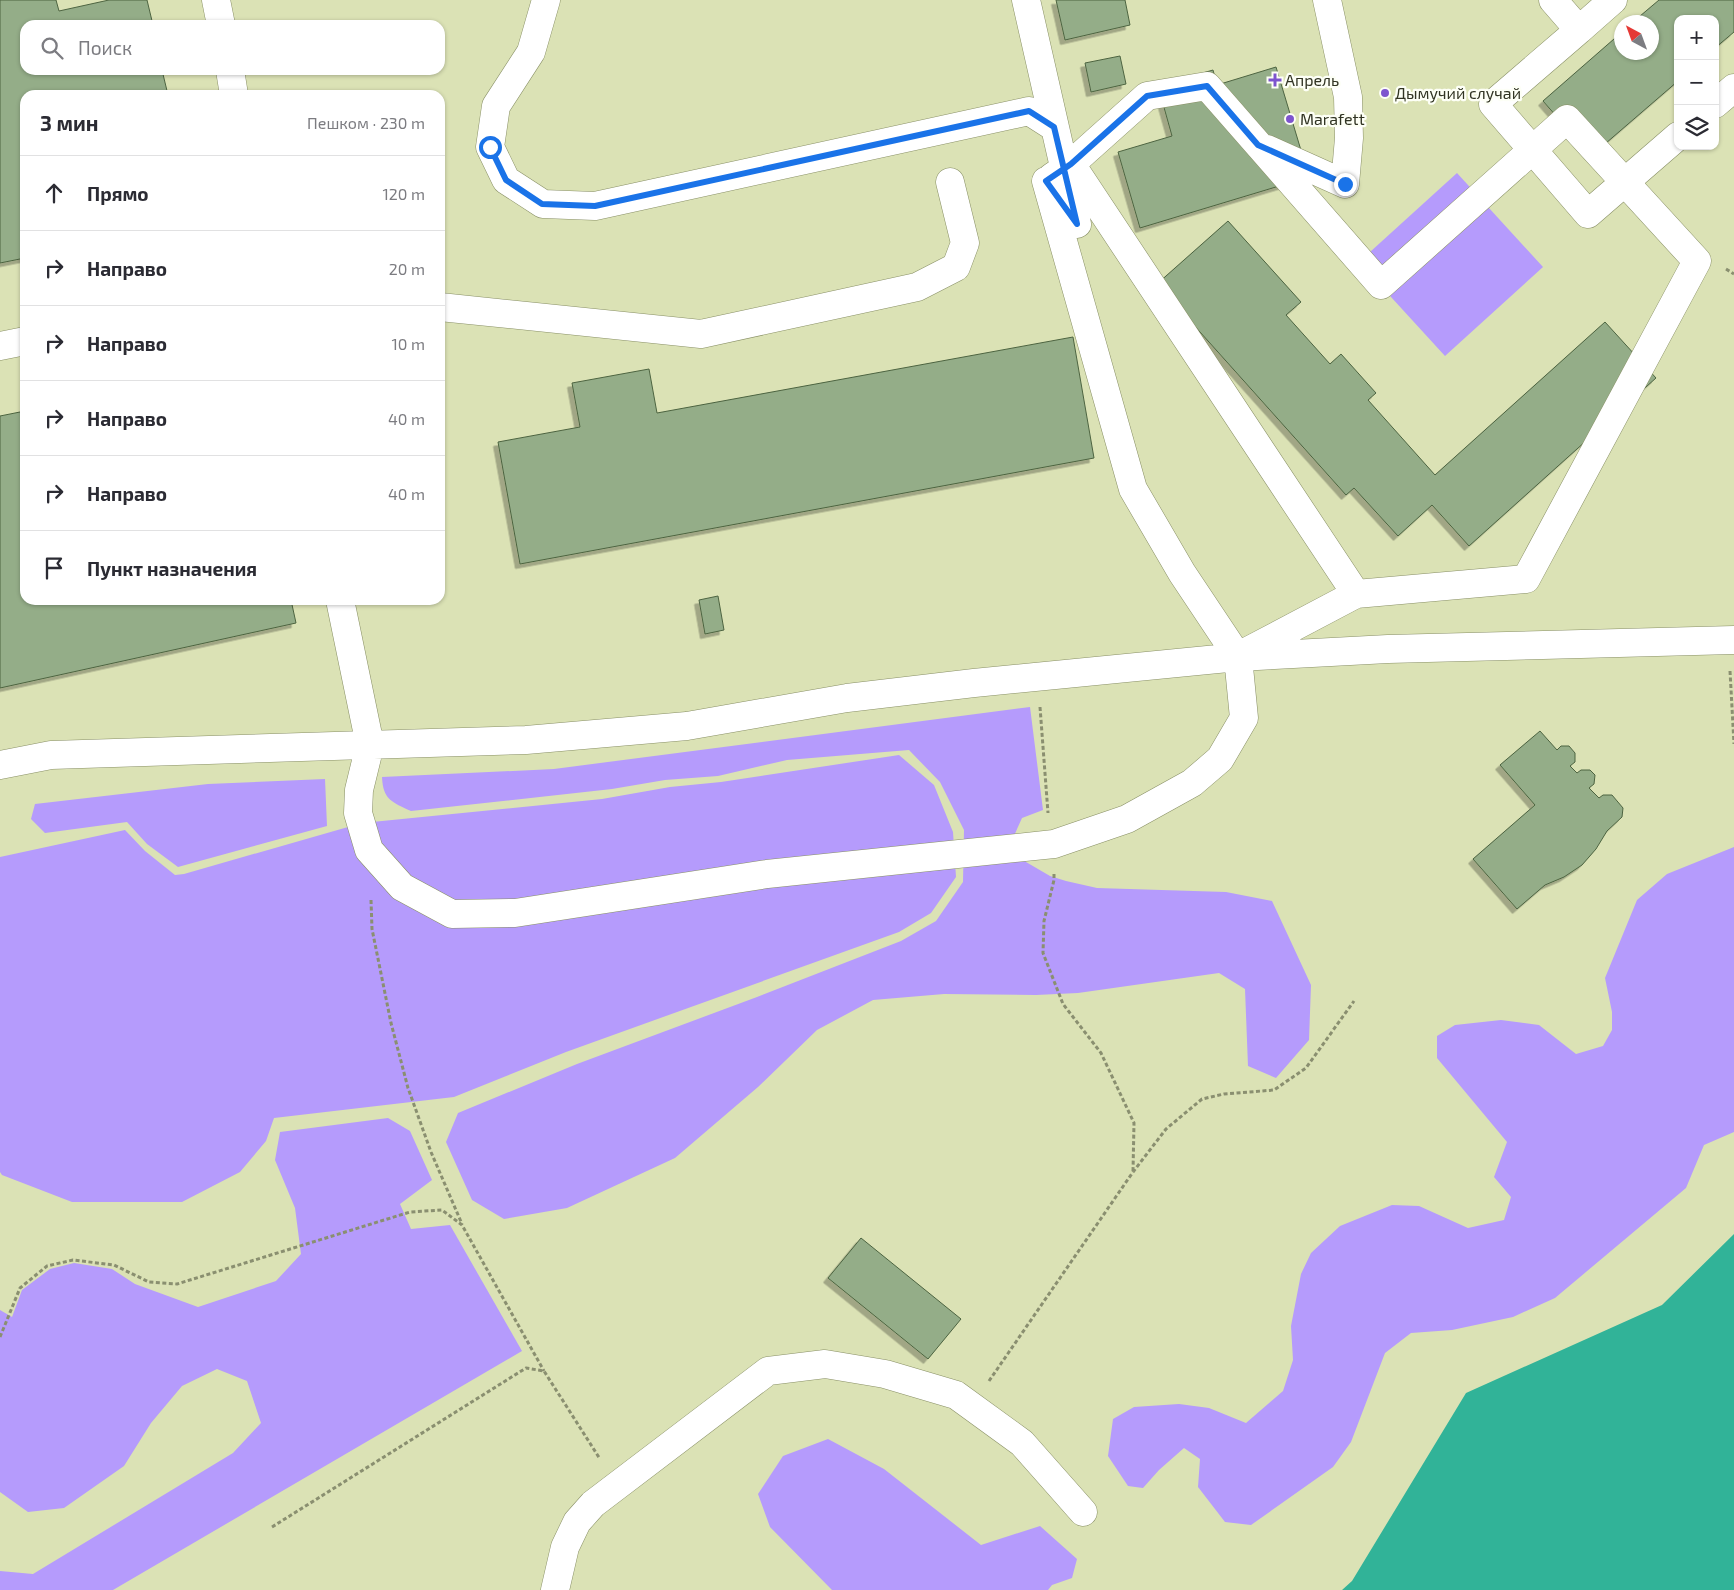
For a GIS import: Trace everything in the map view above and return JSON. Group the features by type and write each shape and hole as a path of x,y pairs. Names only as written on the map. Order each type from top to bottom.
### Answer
{"lane":[{"path":"216,0 221,20"},
{"path":"546,0 531,52 496,106 490,147 506,180 542,204 595,206 1029,111 1054,127"},
{"path":"1026,0 1077,224 1046,181"},
{"path":"1258,145 1345,184 1349,138 1348,97 1327,0"},
{"path":"1553,0 1579,30"},
{"path":"1613,0 1493,104 1588,214 1674,139"},
{"path":"231,75 233,90"},
{"path":"1046,181 1071,164 1147,96 1207,86 1381,285 1566,119 1696,261 1526,579 1356,594 1238,656"},
{"path":"1719,101 1734,88"},
{"path":"1071,164 1356,594"},
{"path":"341,605 370,745 360,790 358,813 369,850 402,887 452,914 515,912 767,874 1050,845 1127,819 1192,783 1220,758 1244,718 1238,656 1182,573 1133,490 1046,181"},
{"path":"445,308 701,334 917,287 956,267 964,243 950,182"},
{"path":"0,346 20,342"},
{"path":"0,766 50,755 526,740 688,726 846,698 1037,676 1238,656 1388,649 1731,640"},
{"path":"555,1590 565,1547 577,1522 593,1504 768,1371 825,1364 885,1374 956,1395 1022,1443 1083,1512"}],"path":[{"path":"1731,640 1734,744"},
{"path":"1037,676 1054,880 1044,921 1043,953 1063,1004 1101,1053 1134,1123 1133,1172"},
{"path":"371,900 372,929 391,1024 408,1088 431,1152 462,1225 544,1371 617,1485"},
{"path":"971,1406 1133,1172 1166,1129 1202,1099 1224,1094 1274,1090 1306,1068 1354,1001"},
{"path":"0,1337 20,1288 47,1266 73,1260 114,1265 148,1282 177,1284 410,1212 442,1210 462,1225"},
{"path":"272,1527 526,1368 544,1371"}],"shaded area":[{"path":"1457,173 1543,267 1445,356 1359,262"},
{"path":"1030,707 1043,810 1022,818 1013,838 1026,862 1050,876 1097,888 1226,892 1272,901 1311,985 1309,1040 1276,1078 1248,1066 1245,989 1219,973 1078,993 1036,995 944,994 873,1000 817,1030 758,1087 675,1158 567,1208 504,1219 472,1200 446,1142 458,1113 577,1064 901,941 936,921 963,882 964,830 940,782 909,750 787,760 718,776 665,780 612,789 411,811 390,799 384,791 382,777 554,769"},
{"path":"899,755 934,785 953,832 956,877 931,913 899,932 566,1052 454,1097 274,1118 266,1141 240,1172 182,1202 72,1202 2,1175 0,1172 0,857 125,830 145,851 175,875 184,874 362,823 602,799 670,787 721,782"},
{"path":"325,779 327,826 178,867 147,844 127,822 45,833 31,819 35,804 208,784"},
{"path":"1734,847 1734,1132 1704,1145 1686,1188 1555,1298 1513,1317 1452,1330 1411,1333 1385,1353 1351,1442 1333,1467 1251,1525 1225,1522 1198,1487 1200,1459 1184,1448 1159,1470 1143,1488 1128,1486 1108,1456 1113,1419 1134,1407 1179,1404 1209,1408 1246,1423 1283,1391 1293,1360 1291,1326 1301,1274 1311,1253 1340,1226 1392,1205 1419,1206 1468,1228 1504,1220 1511,1197 1494,1177 1507,1142 1437,1058 1437,1036 1455,1025 1501,1020 1539,1025 1576,1054 1603,1046 1612,1030 1612,1012 1605,978 1637,900 1667,874"},
{"path":"388,1118 410,1131 432,1180 400,1204 411,1229 450,1225 522,1351 113,1590 0,1590 0,1571 33,1574 233,1453 261,1423 247,1381 217,1369 182,1386 151,1423 124,1466 64,1508 28,1512 0,1492 0,1310 12,1317 22,1290 50,1269 74,1263 112,1269 135,1284 198,1307 276,1281 301,1254 295,1208 275,1160 280,1132"},
{"path":"828,1439 884,1469 981,1545 1040,1526 1077,1559 1072,1578 1052,1585 1048,1590 832,1590 770,1527 758,1494 783,1456"}],"water":[{"path":"1734,1234 1734,1590 1342,1590 1352,1581 1466,1393 1662,1305"}],"building":[{"path":"0,0 56,0 59,11 109,0 147,0 152,20 20,20 20,75 163,75 167,90 20,90 20,259 0,263"},
{"path":"1056,0 1125,0 1130,25 1065,40"},
{"path":"1659,0 1734,0 1734,32 1719,45 1719,15 1674,15 1674,84 1591,156 1543,101 1614,39 1614,60 1659,60 1659,15 1641,15"},
{"path":"1120,56 1126,84 1091,92 1085,63"},
{"path":"1276,67 1309,177 1140,228 1118,152 1172,136 1158,86 1213,70 1217,85"},
{"path":"1228,221 1301,302 1286,315 1330,364 1341,354 1376,393 1368,400 1435,475 1605,322 1656,378 1469,546 1432,505 1398,536 1354,488 1346,495 1157,284"},
{"path":"1073,337 1094,458 520,564 498,442 580,427 572,383 649,369 657,413"},
{"path":"20,412 20,605 292,605 296,623 0,688 0,416"},
{"path":"718,596 724,630 705,634 699,600"},
{"path":"1540,731 1557,750 1561,746 1569,746 1575,753 1575,762 1570,766 1577,773 1581,770 1590,770 1595,775 1594,784 1589,788 1599,798 1603,795 1612,795 1623,808 1622,817 1607,831 1596,849 1582,865 1564,877 1545,885 1517,909 1473,859 1535,805 1500,765"},
{"path":"861,1238 961,1319 928,1359 828,1278"}],"place":[{"name":"Апрель","path":"1275,80"},
{"name":"Дымучий случай","path":"1385,93"},
{"name":"Marafett","path":"1290,119"}],"route":[{"path":"490,147 506,180 542,204 595,206 1029,111 1054,127 1077,224 1046,181 1071,164 1147,96 1207,86 1258,145 1345,184"}]}
